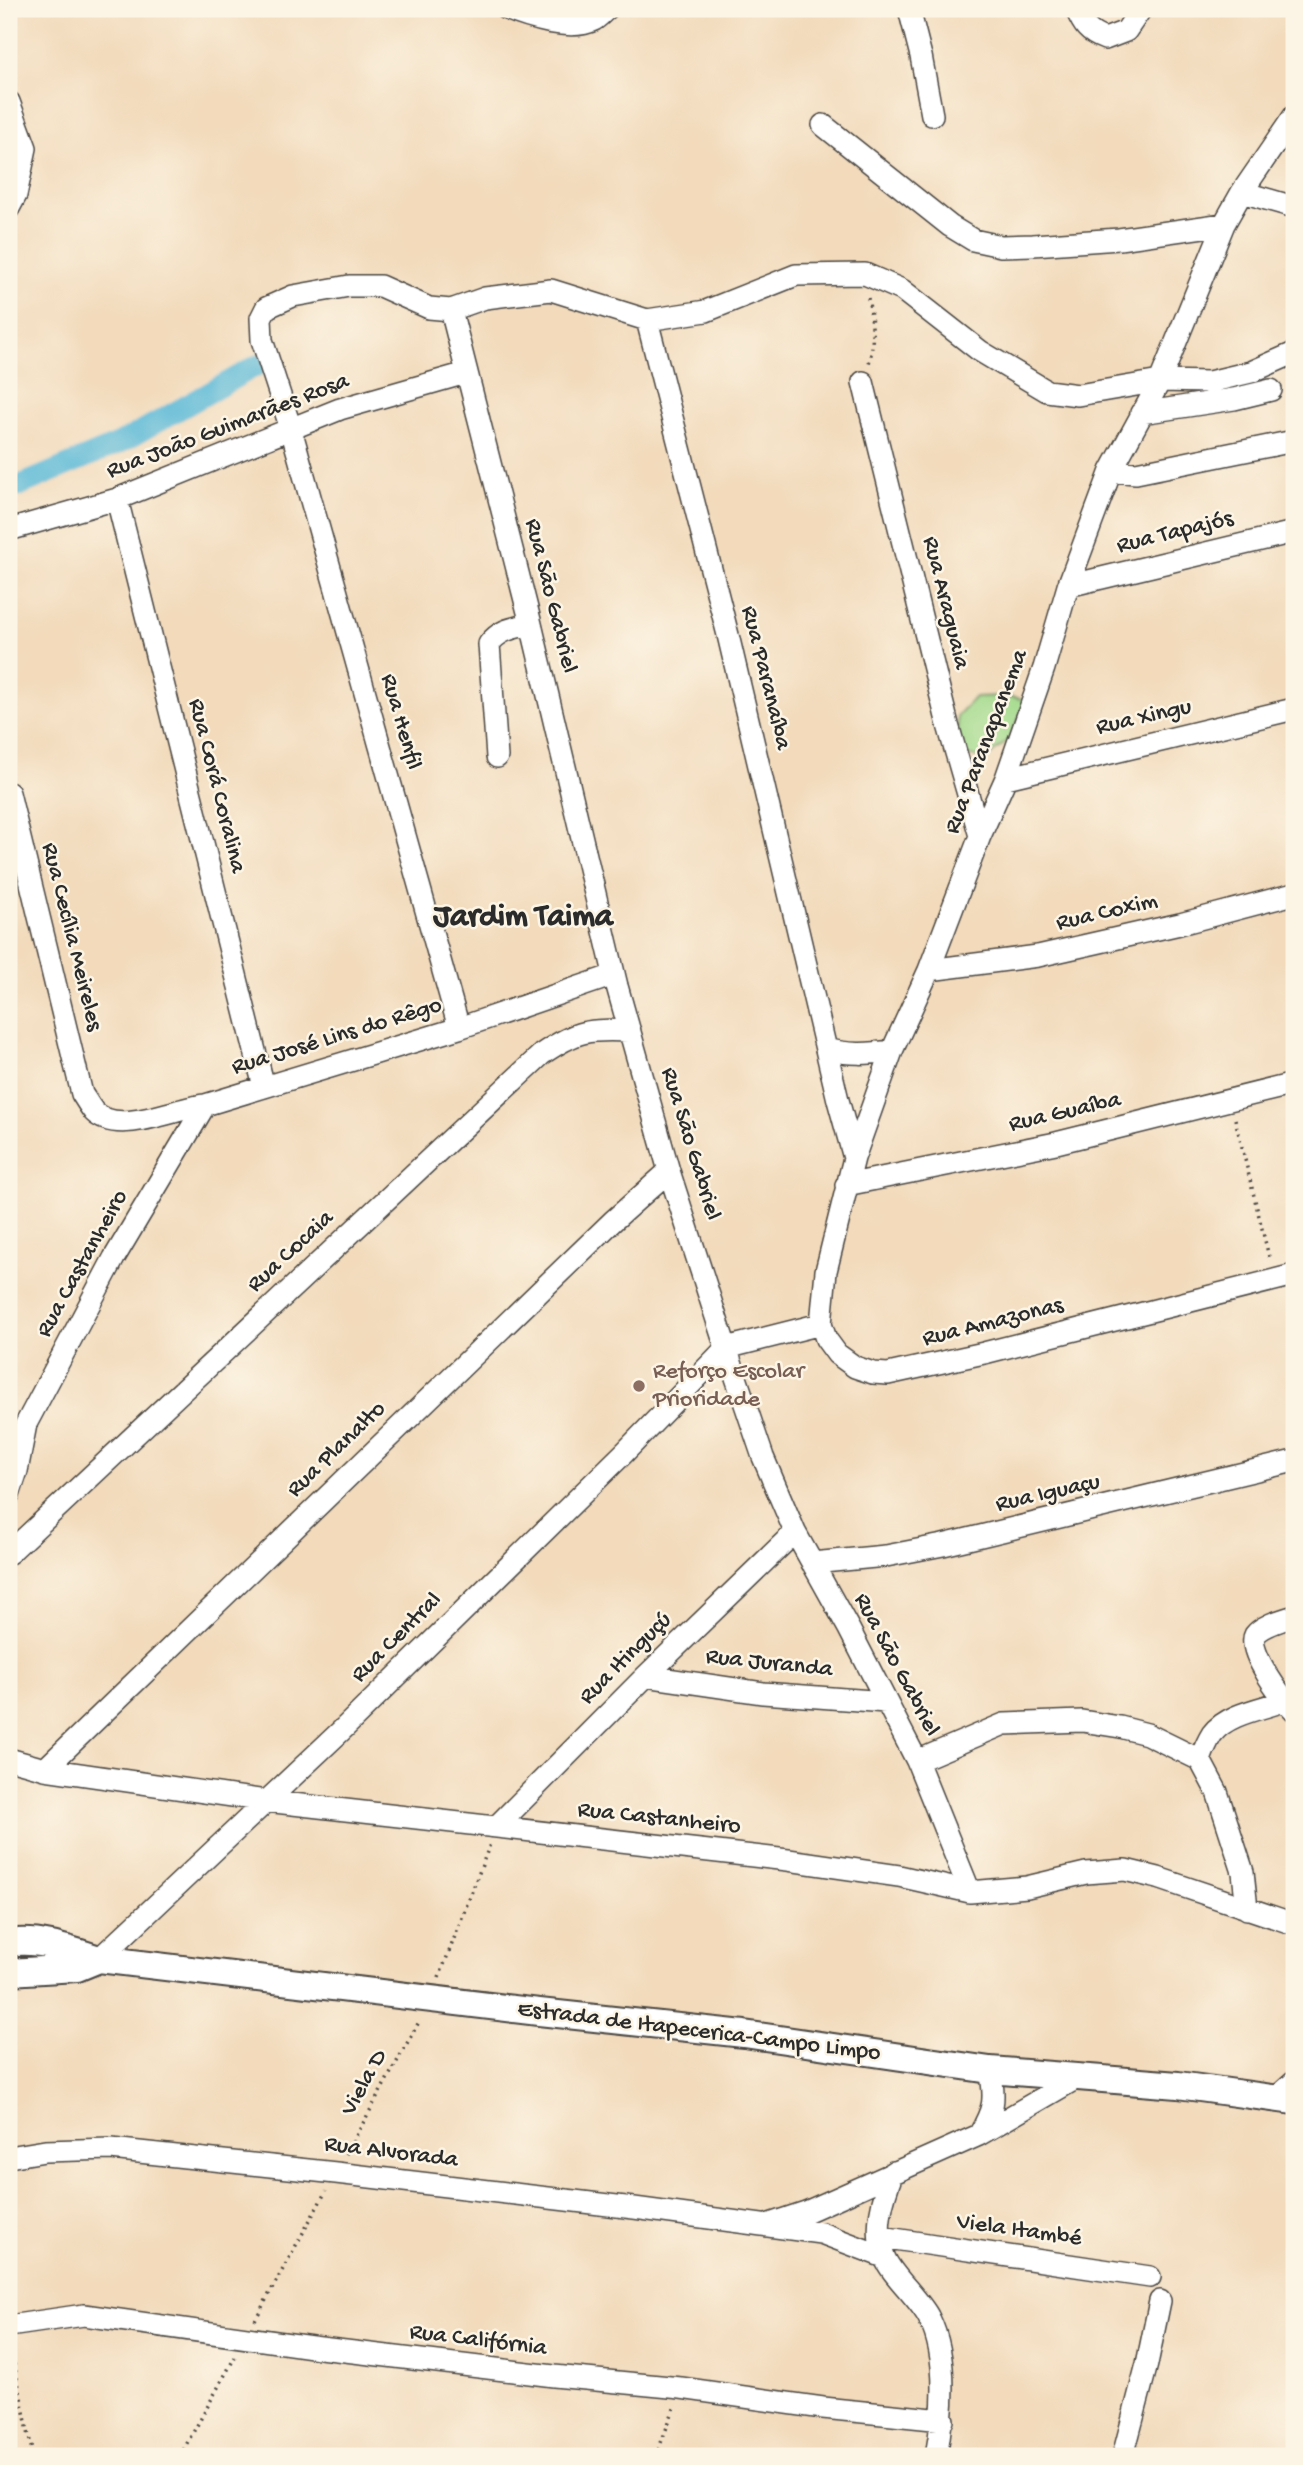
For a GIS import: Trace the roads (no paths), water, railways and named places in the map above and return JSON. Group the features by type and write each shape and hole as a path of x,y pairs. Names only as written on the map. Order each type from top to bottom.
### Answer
{"main road":[{"name":"Estrada de Itapecerica-Campo Limpo","path":"9,1942 60,1947 99,1959 744,2034 990,2070 1288,2093"},
{"name":"Estrada de Itapecerica-Campo Limpo","path":"9,1972 77,1968 99,1959"}],"street":[{"path":"506,9 538,20 578,25 594,20 607,9"},
{"path":"909,9 932,115"},
{"path":"1076,9 1083,25 1093,35 1105,39 1126,31 1140,9"},
{"path":"9,102 26,148 16,195 9,208"},
{"name":"Rua Paranapanema","path":"821,1324 826,1271 854,1158 892,1051 929,970 980,836 1006,778 1044,668 1068,586 1111,471 1160,381 1224,224 1242,192 1294,116"},
{"path":"823,125 950,226 973,240 1001,246 1033,245 1118,239 1224,224"},
{"path":"1242,192 1294,207"},
{"path":"451,310 485,298 551,290 647,320 706,311 796,275 864,274 902,290 980,351 1047,391 1078,395 1160,381 1209,382 1251,372 1294,354"},
{"name":"Rua Henfil","path":"451,310 429,308 380,286 349,286 293,296 266,308 261,318 262,340 291,429 458,1028"},
{"name":"Rua São Gabriel","path":"451,310 531,624 614,975 669,1171 726,1348 763,1457 795,1532 917,1760 970,1892"},
{"name":"Rua Paranaíba","path":"647,320 728,635 854,1158"},
{"name":"Rua João Guimarães Rosa","path":"9,530 117,499 340,409 466,373"},
{"name":"Rua Araguaia","path":"863,382 948,726 980,836"},
{"path":"1141,413 1234,399 1271,390"},
{"path":"1111,471 1136,473 1294,441"},
{"name":"Rua Corá Coralina","path":"117,499 264,1087"},
{"name":"Rua Tapajós","path":"1068,586 1294,532"},
{"path":"497,757 489,644 495,636 506,630 531,624"},
{"name":"Rua Xingu","path":"1006,778 1294,709"},
{"name":"Rua Cecília Meireles","path":"10,799 82,1094"},
{"name":"Rua Coxim","path":"929,970 1038,956 1180,924 1294,894"},
{"name":"Rua José Lins do Rêgo","path":"82,1094 94,1112 110,1122 129,1122 190,1106 205,1105 458,1028 614,975"},
{"name":"Rua Cocaia","path":"9,1553 542,1054 565,1038 584,1031 629,1031"},
{"path":"826,1049 844,1054 892,1051"},
{"name":"Rua Guaíba","path":"846,1185 1056,1143 1294,1084"},
{"name":"Rua Castanheiro","path":"9,1495 17,1471 26,1424 114,1258 205,1105"},
{"name":"Rua Planalto","path":"45,1769 614,1220 669,1171"},
{"name":"Rua Amazonas","path":"821,1324 826,1339 836,1354 855,1367 873,1373 888,1374 1284,1278"},
{"path":"726,1348 821,1324"},
{"name":"Rua Central","path":"99,1959 341,1731 624,1453 726,1348"},
{"path":"9,1411 26,1424"},
{"name":"Rua Iguaçu","path":"811,1563 886,1556 943,1545 1294,1461"},
{"name":"Rua Itinguçú","path":"496,1827 646,1676 795,1532"},
{"path":"1200,1760 1212,1734 1224,1724 1241,1715 1289,1706 1255,1652 1253,1642 1256,1634 1266,1627 1294,1616"},
{"name":"Rua Juranda","path":"646,1676 763,1693 886,1702"},
{"path":"917,1760 1004,1724 1069,1721 1120,1727 1147,1734 1200,1760 1216,1792 1243,1872 1247,1909"},
{"name":"Rua Castanheiro","path":"9,1759 45,1769 266,1801 788,1860 911,1878 970,1892 1027,1886 1086,1873 1125,1870 1158,1878 1294,1924"},
{"path":"979,2135 992,2112 995,2093 990,2070"},
{"name":"Rua Alvorada","path":"766,2226 806,2212 979,2135 1077,2078"},
{"name":"Rua Alvorada","path":"9,2157 45,2151 111,2149 634,2208 821,2233 882,2247"},
{"path":"893,2172 879,2216 882,2247 929,2318 940,2353 943,2420 936,2456"},
{"name":"Viela Itambé","path":"882,2247 1150,2277"},
{"path":"1123,2456 1160,2301"},
{"name":"Rua Califórnia","path":"9,2326 84,2315 554,2376 681,2388 824,2408 943,2420"}],"waterway":[{"path":"9,490 120,443 258,365"}],"place":[{"name":"Reforço Escolar Prioridade","path":"639,1386"}],"district":[{"name":"Jardim Taima","path":"523,918"}]}
